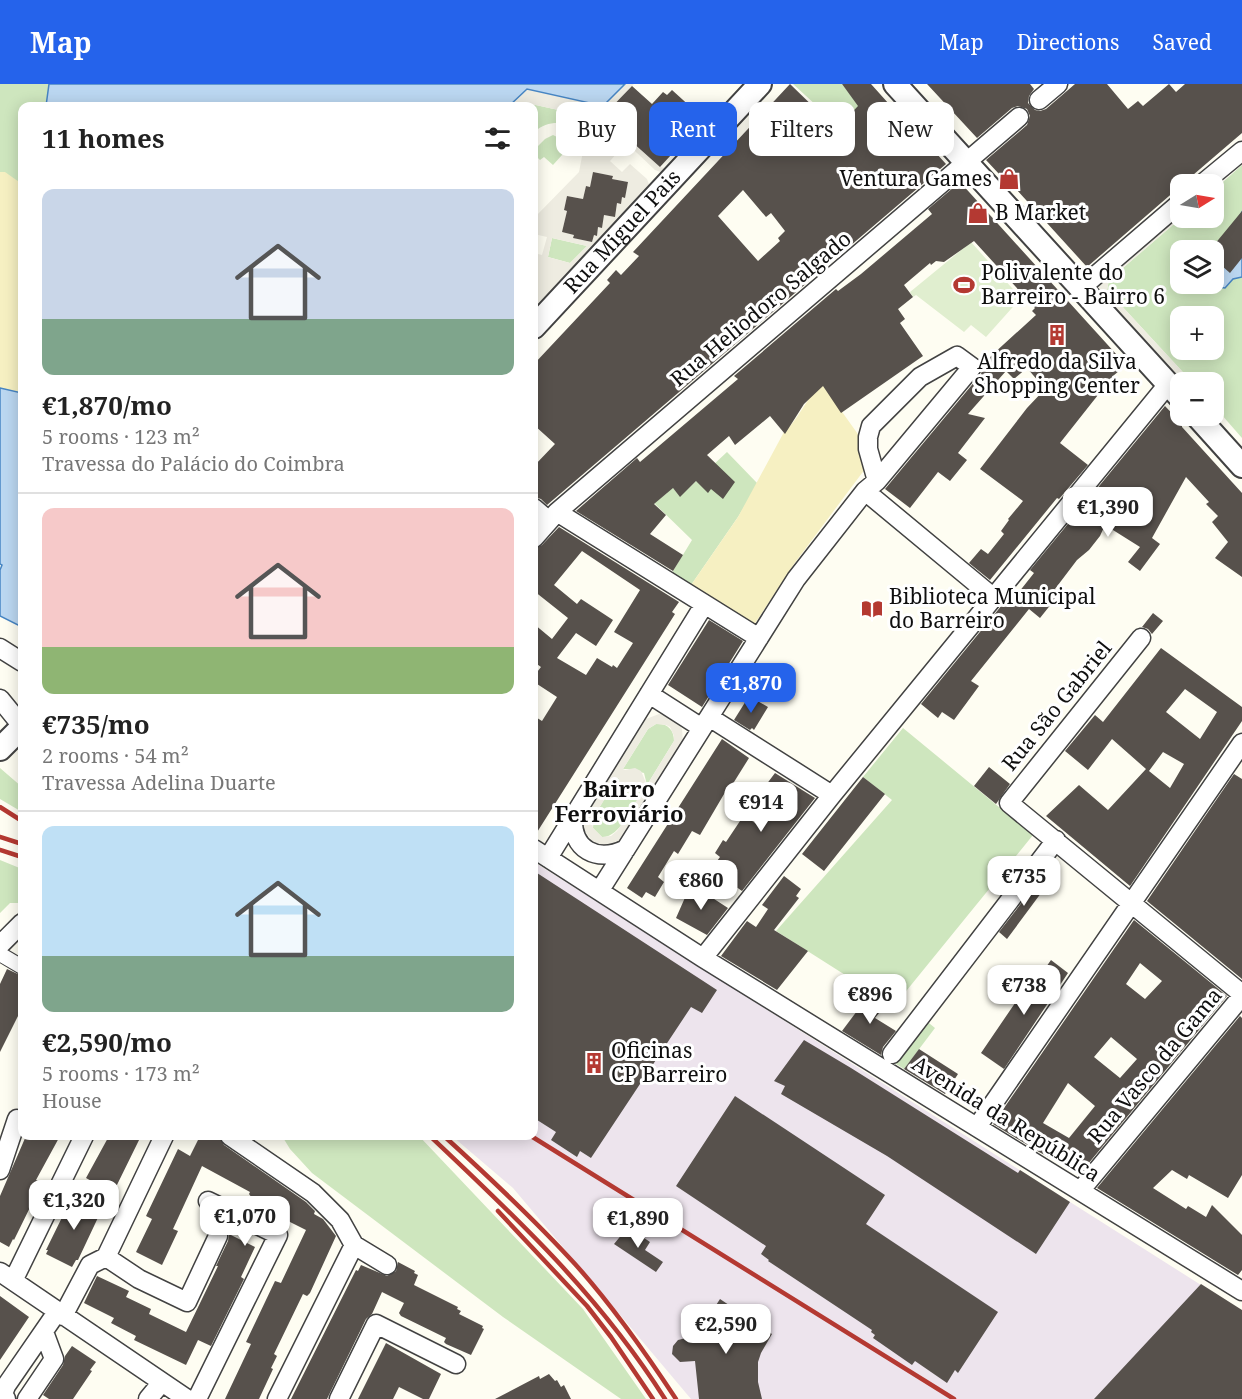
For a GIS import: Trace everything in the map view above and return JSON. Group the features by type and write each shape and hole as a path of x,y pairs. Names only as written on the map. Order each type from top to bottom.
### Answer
{"street":[{"name":"Rua Miguel Pais","path":"538,323 760,84"},
{"path":"1039,100 1058,84"},
{"path":"904,87 966,162 1170,386"},
{"name":"Rua Heliodoro Salgado","path":"538,533 553,516 1019,117"},
{"path":"1214,174 1242,151"},
{"path":"1081,288 1170,212"},
{"path":"600,890 802,572 871,486 972,367 957,356 920,377 871,426 868,449 871,486 994,598"},
{"path":"703,958 832,795 994,598 1170,395"},
{"path":"1206,426 1242,466"},
{"path":"538,510 553,516 759,638"},
{"path":"541,853 573,816 704,605"},
{"name":"Rua São Gabriel","path":"1056,840 1008,802 1141,638"},
{"path":"0,648 18,659"},
{"path":"649,694 706,722 832,795"},
{"path":"0,699 18,721"},
{"path":"0,749 18,730"},
{"path":"977,1127 1242,743"},
{"path":"573,816 575,836 580,845 588,851 597,855 608,855 626,849"},
{"path":"892,1054 1056,840 1242,995"},
{"name":"Avenida da República","path":"541,853 703,958 1240,1288"},
{"path":"0,945 18,927"},
{"path":"0,954 18,965"},
{"name":"Rua Vasco da Gama","path":"1080,1191 1242,995"},
{"path":"0,1170 17,1119"},
{"path":"82,1140 6,1276 187,1399"},
{"path":"6,1399 3,1394 6,1386 44,1332 60,1314 90,1265 106,1257 162,1140"},
{"path":"236,1140 313,1193 340,1220 354,1245 387,1265"},
{"path":"197,1399 278,1235 208,1201"},
{"path":"106,1257 139,1279 186,1302 218,1236"},
{"path":"277,1399 354,1245"},
{"path":"339,1399 376,1324 456,1364"},
{"path":"27,1399 54,1359 44,1332"},
{"path":"148,1399 162,1382"}],"shaded area":[{"path":"625,84 634,84 617,102 607,102"},
{"path":"526,89 585,102 556,102 556,109 538,106 538,102 513,102"},
{"path":"637,147 660,167 670,169 663,173 655,170 637,153"},
{"path":"582,156 614,156 610,161 622,172 630,164 647,179 650,187 538,312 538,254 542,255 547,237 538,235 538,214 579,172","holes":["593,172 612,176 612,179 628,182 625,197 622,197 621,204 617,203 615,217 604,215 602,228 598,227 597,236 594,235 592,242 574,238 574,235 562,232 567,211 564,210 567,196 583,199 586,186 590,187","552,238 587,246 570,263 548,257"]},
{"path":"1170,220 1170,227 1109,280 1107,290 1183,372 1171,372 1096,293 1095,285"},
{"path":"659,714 666,715 678,723 682,729 683,744 622,840 608,847 593,842 584,830 583,815 646,719","holes":["656,724 670,727 674,741 647,785 641,771 635,768 623,769 648,729","618,777 626,792 633,794 642,792 617,831 611,836 602,837 593,828 592,820"]},
{"path":"538,865 1242,1311 1242,1399 691,1399 513,1188 457,1140 538,1140"}],"green space":[{"path":"0,84 625,84 607,102 585,102 527,89 513,102 18,102 18,217 0,225"},
{"path":"793,84 842,84 859,106 855,110 855,102 813,102"},
{"path":"538,106 556,109 556,123 544,125 538,129"},
{"path":"553,135 556,136 556,156 561,156 553,165 544,157 540,160 538,146"},
{"path":"1242,165 1242,438 1224,417 1224,372 1183,372 1172,360 1224,360 1224,306 1170,306 1170,358 1107,290 1109,280 1170,227 1224,228 1224,181"},
{"path":"552,238 587,246 570,263 548,257"},
{"name":"Polivalente do Barreiro - Bairro 6","path":"971,242 1021,298 986,337 971,325 964,332 916,295 913,297 910,292"},
{"path":"727,452 758,484 689,588 670,576 692,540 654,503 667,493 646,457 680,496"},
{"path":"656,724 669,728 673,733 674,741 647,785 644,773 623,769 648,729"},
{"path":"903,728 1033,835 894,1006 776,931 892,800 863,777"},
{"path":"0,768 18,784 18,810 0,799"},
{"path":"618,777 629,793 643,792 620,827 608,836 602,837 593,828 594,816"},
{"path":"0,860 18,867 18,903 10,903 0,913"},
{"path":"924,1019 935,1028 904,1069 893,1062"},
{"path":"284,1140 423,1140 583,1309 646,1399 621,1399 503,1317 312,1173"}],"sand":[{"path":"0,172 5,172 18,181 18,392 0,388"},
{"path":"820,381 860,437 865,469 794,564 754,625 689,588 738,517 784,432 797,417"}],"water":[{"path":"49,84 625,84 607,102 585,102 527,89 513,102 47,102"},
{"path":"1242,212 1242,277 1233,279 1225,288 1224,288 1224,244"},
{"path":"0,388 18,392 18,625 0,616 0,570 2,565 0,564"}],"building":[{"path":"790,84 809,102 773,102"},
{"path":"842,84 871,84 887,102 867,102 867,156 939,156 946,164 547,505 538,498 538,462 555,444 538,429 538,360 610,283 607,280 616,270 621,275 639,256 633,252 723,156 737,156 737,141 749,128 749,156 855,156 855,109 858,106","holes":["743,190 766,217 771,213 785,231 778,238 780,241 758,261 718,216"]},
{"path":"927,84 1030,84 1034,89 1029,96 1028,103 1035,110 1040,111 1046,109 1075,84 1107,84 1128,109 1138,101 1143,106 1169,84 1176,92 1185,84 1242,84 1242,133 1194,174 1170,174 1170,195 1087,267 1015,188 1013,189 986,160 1027,125 1030,116 1027,109 1018,106 1012,108 977,138 954,113 954,102 944,102"},
{"path":"632,86 650,102 649,156 670,156 660,167 637,146 637,102 617,102"},
{"path":"672,90 685,102 654,102 663,92 667,95"},
{"path":"593,172 628,182 625,198 622,197 621,204 617,203 615,217 604,215 602,228 598,227 597,236 594,235 592,242 573,238 574,235 562,232 567,211 564,210 567,196 583,199 586,186 590,187"},
{"path":"960,182 1126,365 1113,376 1060,443 1088,465 1059,499 1057,498 990,580 969,563 981,549 988,554 1004,534 1001,531 1008,519 1023,501 980,469 1027,408 1045,389 1027,368 1014,379 1006,371 968,414 985,418 958,453 967,460 950,481 938,472 910,508 885,489 981,374 983,366 992,355 1036,315 1032,311 1035,308 974,241 944,262 936,261 931,265 930,263 904,285 913,297 898,309 905,319 900,323 923,356 841,413 823,386 804,404 785,434 770,416 735,445 729,436 707,455 735,482 723,499 711,489 708,493 696,481 680,497 673,488 654,504 666,515 650,534 683,555 673,571 576,511 637,458 640,462 738,379 734,376 836,289 838,291 861,274 932,214 928,209"},
{"path":"1242,211 1242,258 1230,273 1224,268 1224,240 1218,240"},
{"path":"1165,406 1170,411 1170,426 1182,426 1242,493 1242,577 1215,558 1228,542 1212,522 1218,516 1206,504 1209,502 1186,477 1152,538 1160,544 1140,571 1128,562 1140,547 1105,525 1100,536 1077,560 1055,589 1060,593 1040,618 1029,609 971,681 979,686 954,720 942,712 938,718 921,704 1011,594 1015,597 1034,573 1030,570"},
{"path":"559,527 679,602 672,612 675,614 538,831 538,718 542,721 557,697 538,685 538,671 541,667 538,665 538,627 552,639 568,618 538,594 538,547","holes":["582,551 640,590 614,632 633,643 617,668 597,658 586,675 557,658 576,633 596,646 613,620 581,599 577,604 554,585"]},
{"path":"1153,613 1163,621 1152,634 1148,629 1142,627"},
{"path":"709,620 743,641 702,707 668,685"},
{"path":"1161,648 1242,707 1242,721 1130,886 1046,816 1079,785 1108,810 1146,769 1112,739 1088,770 1065,751 1095,715 1103,722","holes":["1185,689 1217,712 1200,739 1166,712","1163,752 1184,764 1170,788 1149,771"]},
{"path":"749,696 768,707 754,730 734,720"},
{"path":"722,739 749,758 729,790 727,789 700,835 692,831 678,854 674,851 658,877 664,882 655,897 646,892 642,898 627,888"},
{"path":"989,767 1010,784 996,804 974,786"},
{"path":"775,773 815,798 742,891 711,869 720,857 715,853 723,840 726,842 744,815 759,826 775,804 760,793"},
{"path":"1234,774 1242,779 1242,979 1147,901"},
{"path":"863,777 885,794 824,871 802,854"},
{"name":"Oficinas CP Barreiro","path":"538,874 717,990 702,1013 691,1007 591,1158 580,1151 577,1157 551,1140 556,1132 538,1121"},
{"path":"1043,875 1050,881 1007,939 999,932"},
{"path":"784,876 801,889 796,896 799,898 774,930 808,951 777,990 721,956 747,921 756,927 768,909 762,905"},
{"path":"691,884 728,908 707,935 676,918"},
{"path":"1134,920 1227,996 1088,1164 1084,1161 1076,1171 993,1124","holes":["1140,963 1162,981 1145,999 1126,984","1111,1037 1137,1059 1120,1078 1094,1057","1068,1083 1095,1106 1069,1138 1043,1123"]},
{"path":"1051,960 1068,973 1004,1069 981,1053 1028,984 1032,987"},
{"path":"7,969 18,974 18,1016 0,1052 0,984"},
{"path":"872,991 888,1002 875,1018 896,1031 883,1047 881,1055 842,1031"},
{"path":"1240,1016 1242,1018 1242,1175 1228,1198 1189,1175 1187,1179 1172,1170 1153,1188 1186,1209 1188,1206 1206,1217 1212,1205 1242,1235 1242,1270 1238,1275 1097,1188"},
{"path":"804,1040 1018,1173 1020,1170 1070,1202 1036,1254 887,1156 781,1094 785,1086 774,1081"},
{"path":"919,1049 958,1074 945,1094 904,1069"},
{"path":"735,1096 885,1195 866,1224 998,1312 958,1373 955,1370 947,1383 915,1361 912,1365 873,1338 875,1335 871,1332 872,1330 768,1261 761,1254 766,1246 676,1186"},
{"path":"24,1140 58,1140 36,1180 42,1183 9,1247 0,1242 0,1196"},
{"path":"107,1140 139,1140 113,1193 86,1178"},
{"path":"198,1140 221,1140 224,1145 306,1202 315,1211 314,1214 323,1219 336,1236 310,1293 307,1296 303,1294 274,1354 277,1356 271,1368 273,1369 259,1399 225,1399 251,1344 246,1342 275,1281 281,1283 306,1230 280,1217 282,1215 277,1213 278,1211 252,1198 250,1192 202,1166 173,1229 178,1231 162,1265 136,1252 152,1219 146,1216 178,1149 190,1156"},
{"path":"73,1195 103,1207 78,1260 72,1267 46,1254 48,1250 46,1250"},
{"path":"628,1227 650,1242 645,1250 663,1262 656,1272 614,1244"},
{"path":"229,1234 255,1247 241,1277 244,1279 211,1346 198,1340 186,1365 134,1340 136,1336 111,1323 114,1318 84,1303 97,1276 129,1291 126,1297 151,1309 149,1314 186,1332 218,1266 216,1266"},
{"path":"398,1262 418,1275 414,1285 458,1307 457,1309 461,1311 459,1314 483,1326 484,1329 471,1355 446,1344 444,1342 446,1338 401,1316 399,1313 404,1303 382,1292 372,1314 366,1319 327,1399 291,1399 356,1270 358,1271 361,1265 387,1276 396,1271"},
{"path":"1201,1284 1242,1310 1242,1399 1094,1399"},
{"path":"0,1296 29,1317 0,1360"},
{"path":"720,1299 772,1334 758,1362 758,1382 762,1399 699,1399 695,1361 680,1362 672,1354 673,1346 678,1340 686,1338 699,1342 709,1316"},
{"path":"386,1343 441,1374 429,1399 423,1399 399,1387 393,1399 358,1399"},
{"path":"72,1346 96,1362 73,1399 49,1399 43,1395 63,1365 65,1356"},
{"path":"549,1374 555,1381 557,1380 561,1387 564,1385 571,1399 495,1399 539,1376 540,1379"}],"railway":[{"path":"0,807 18,818"},
{"path":"0,837 18,843"},
{"path":"0,850 18,856"},
{"path":"434,1140 526,1228 585,1292 640,1361 665,1399"},
{"path":"448,1140 544,1231 575,1264 628,1330 676,1399"},
{"path":"537,1140 954,1399"},
{"path":"498,1211 587,1306 653,1399"}],"place":[{"name":"Ventura Games","path":"1009,179"},
{"name":"B Market","path":"978,213"},
{"name":"Polivalente do Barreiro - Bairro 6","path":"964,285"},
{"name":"Alfredo da Silva Shopping Center","path":"1057,335"},
{"name":"Biblioteca Municipal do Barreiro","path":"872,609"},
{"name":"Oficinas CP Barreiro","path":"594,1063"}],"district":[{"name":"Bairro Ferroviário","path":"619,802"}]}
